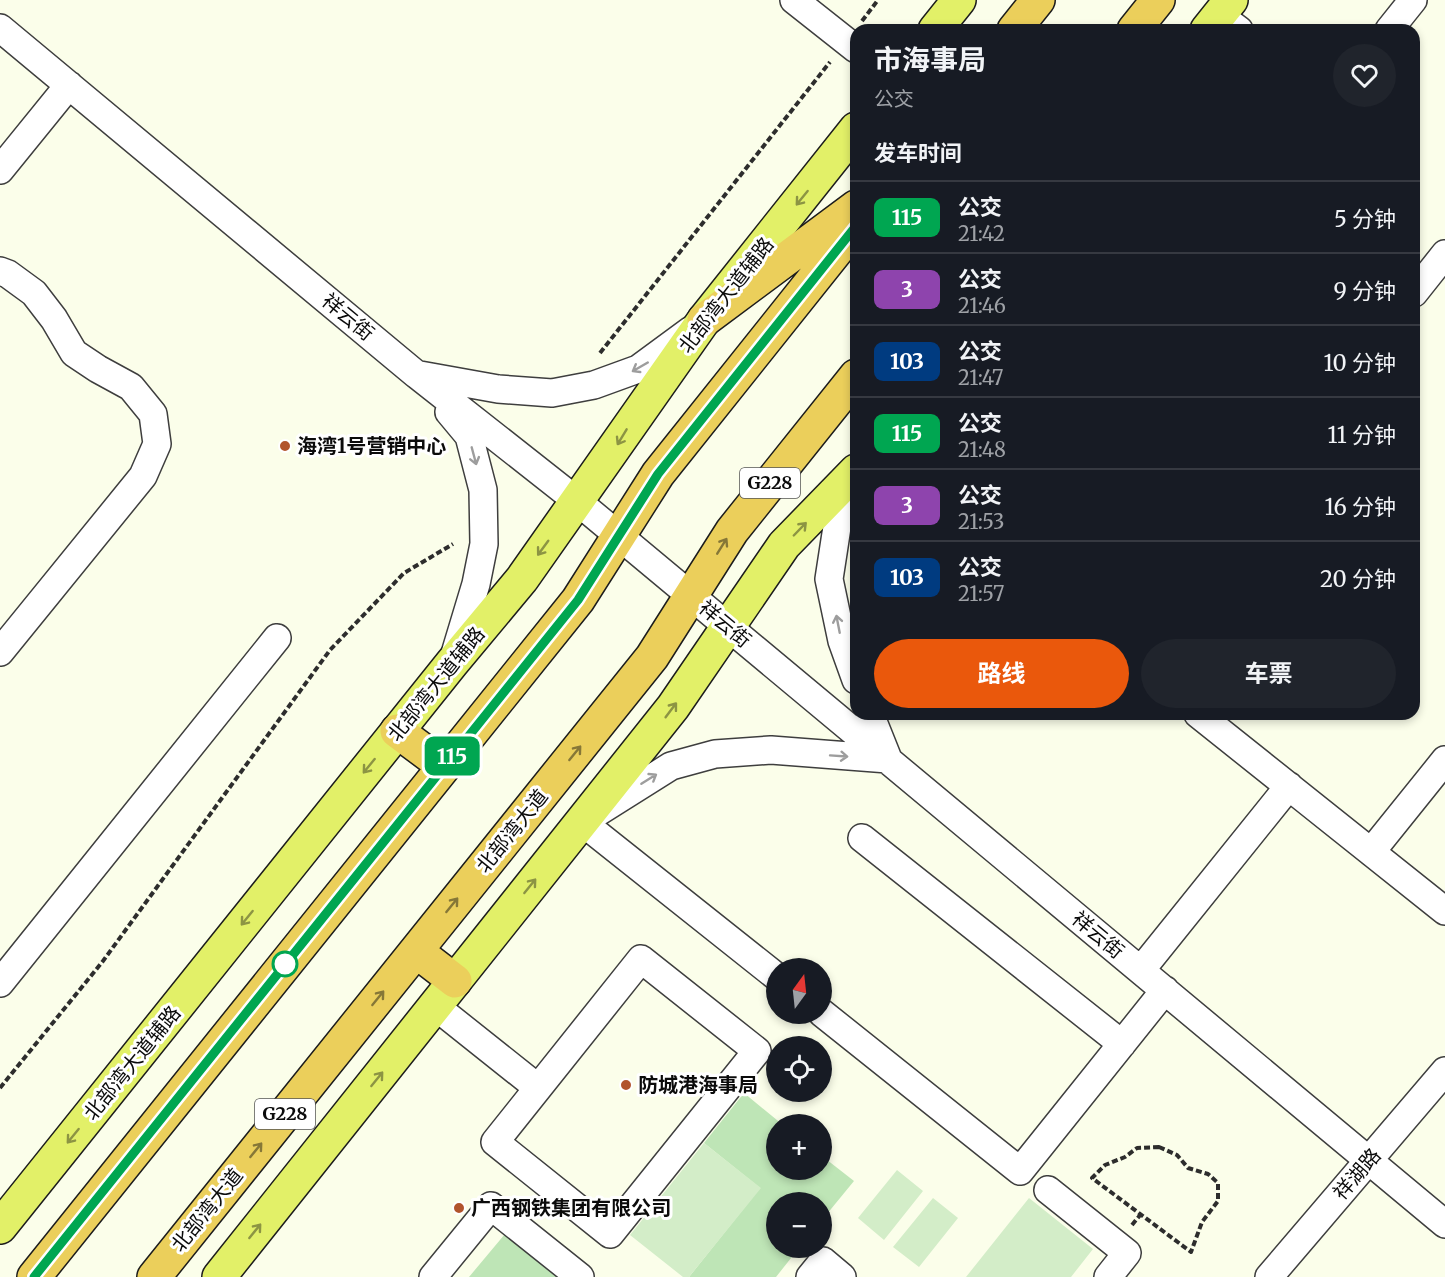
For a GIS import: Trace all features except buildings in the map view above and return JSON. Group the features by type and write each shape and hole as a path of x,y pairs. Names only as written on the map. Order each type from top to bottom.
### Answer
{"highway":[{"path":"1019,24 1038,0"},
{"path":"1139,24 1158,0"},
{"path":"704,320 850,211"},
{"path":"34,1277 578,600 658,474 850,234"},
{"name":"北部湾大道","path":"154,1277 652,657 732,531 850,384"},
{"path":"398,731 444,766"},
{"path":"416,951 445,994"}],"main road":[{"path":"940,24 959,0"},
{"name":"北部湾大道辅路","path":"0,1227 452,663 522,579 704,320 850,137"},
{"path":"219,1277 674,707 784,545 850,479"}],"street":[{"path":"794,0 850,44"},
{"path":"1394,24 1413,0"},
{"name":"祥云街","path":"0,28 417,375 577,501 1445,1224"},
{"path":"0,170 69,85"},
{"path":"1420,285 1445,255"},
{"path":"0,271 8,274 34,294 54,319 74,353 131,387 153,414 157,444 143,476 0,652"},
{"path":"417,375 498,389 552,393 594,385 638,369 704,320"},
{"path":"417,375 469,436 483,490 484,544 476,584 452,663"},
{"path":"850,490 837,527 829,579 842,641 850,663"},
{"path":"0,983 277,638"},
{"path":"766,968 582,822 671,766 715,754 771,750 888,759 872,720"},
{"path":"1206,720 1445,911"},
{"path":"1371,852 1445,760"},
{"path":"1141,970 1289,786"},
{"path":"862,838 1122,1044"},
{"path":"641,959 757,1051 610,1234 495,1142 538,1088 641,959"},
{"path":"832,1021 1020,1171 1165,990"},
{"path":"445,994 538,1088"},
{"name":"祥湖路","path":"1269,1277 1445,1071"},
{"path":"1048,1190 1127,1253 1108,1277"},
{"path":"433,1277 490,1206 580,1277"},
{"path":"810,1277 823,1262 842,1277"}],"path":[{"path":"864,24 878,0"},
{"path":"599,354 850,46"},
{"path":"0,1088 103,961 330,650 404,573 453,544"},
{"path":"1159,1147 1177,1155 1188,1168 1208,1174 1218,1184 1218,1201 1202,1222 1191,1252 1092,1178 1105,1165 1125,1157 1137,1148 1159,1147"}],"green space":[{"path":"744,1093 770,1114 766,1114 766,1180 832,1180 832,1164 854,1181 832,1208 832,1192 766,1192 766,1258 791,1258 776,1277 689,1277 760,1188 704,1143"},
{"path":"704,1143 761,1188 689,1277 683,1277 630,1235"},
{"path":"897,1170 923,1191 884,1240 858,1218"},
{"path":"933,1198 958,1218 919,1267 893,1247"},
{"path":"1029,1198 1093,1249 1071,1277 966,1277"},
{"path":"510,1228 570,1277 469,1277"}],"bus line":[{"name":"115","path":"34,1277 578,600 658,474 850,234"}],"place":[{"name":"海湾1号营销中心","path":"285,446"},
{"name":"防城港海事局","path":"626,1085"},
{"name":"广西钢铁集团有限公司","path":"459,1208"}]}
